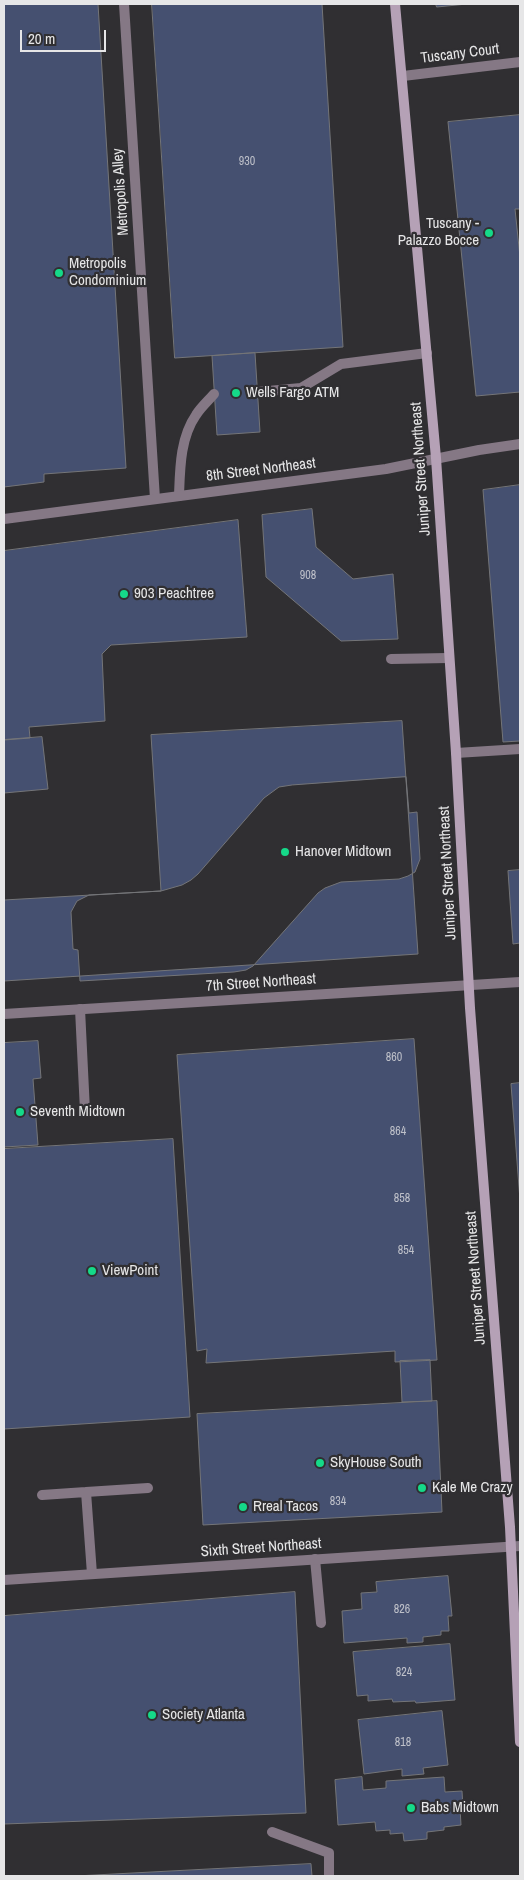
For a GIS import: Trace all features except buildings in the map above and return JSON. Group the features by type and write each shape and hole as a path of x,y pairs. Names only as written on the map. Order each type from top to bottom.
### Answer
{"main road":[{"name":"Juniper Street Northeast","path":"395,4 436,458 448,658 456,753 469,985 516,1546 520,1742"}],"street":[{"name":"Metropolis Alley","path":"124,4 155,499"},
{"name":"Tuscany Court","path":"403,76 520,62"},
{"path":"257,392 301,388 341,364 427,353"},
{"path":"179,496 180,469 188,428 196,414 214,394"},
{"name":"8th Street Northeast","path":"4,519 386,468 520,444"},
{"path":"391,660 448,658"},
{"path":"456,753 520,748"},
{"name":"7th Street Northeast","path":"4,1014 520,982"},
{"path":"80,1010 85,1111"},
{"path":"42,1495 148,1488"},
{"path":"86,1492 92,1574"},
{"name":"Sixth Street Northeast","path":"4,1580 516,1546"},
{"path":"315,1559 321,1622"},
{"path":"272,1832 329,1854 329,1876"}],"place":[{"name":"Tuscany - Palazzo Bocce","path":"489,233"},
{"name":"Metropolis Condominium","path":"59,273"},
{"name":"Wells Fargo ATM","path":"236,393"},
{"name":"903 Peachtree","path":"124,594"},
{"name":"Hanover Midtown","path":"285,852"},
{"name":"Seventh Midtown","path":"20,1112"},
{"name":"ViewPoint","path":"92,1271"},
{"name":"SkyHouse South","path":"320,1463"},
{"name":"Kale Me Crazy","path":"422,1488"},
{"name":"Rreal Tacos","path":"243,1507"},
{"name":"Society Atlanta","path":"152,1715"},
{"name":"Babs Midtown","path":"411,1808"}]}
